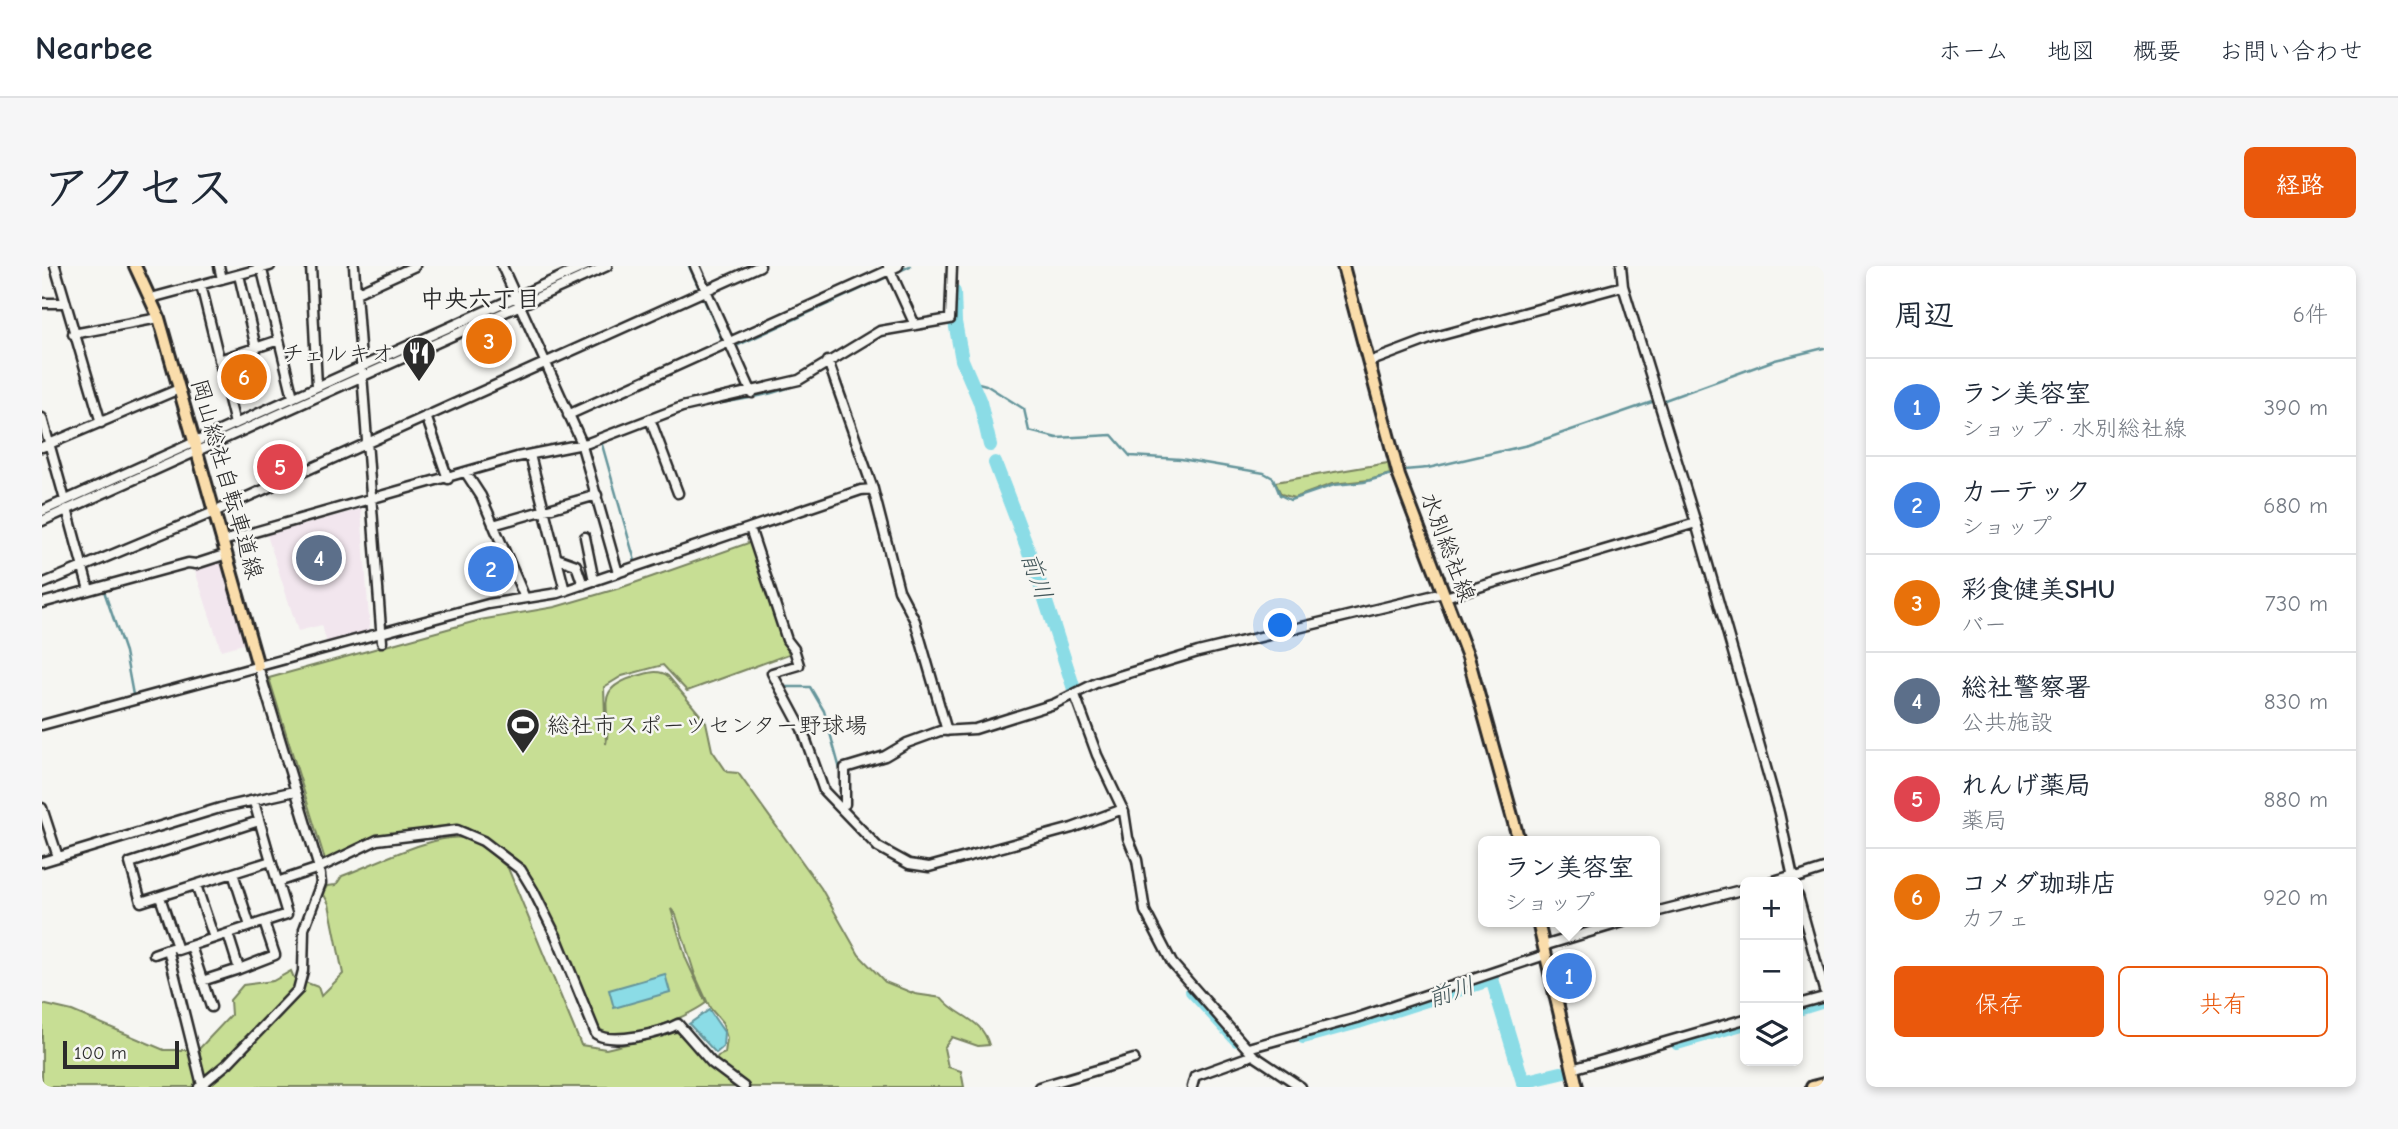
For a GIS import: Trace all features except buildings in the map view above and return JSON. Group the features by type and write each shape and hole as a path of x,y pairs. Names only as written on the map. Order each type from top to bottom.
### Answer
{"main road":[{"name":"岡山総社自転車道線","path":"135,266 159,318 258,666"},
{"name":"水別総社線","path":"1343,266 1399,476 1468,657 1518,836"},
{"path":"1539,927 1577,1087"},
{"path":"1812,1087 1824,1084"}],"street":[{"path":"55,266 101,423"},
{"path":"219,266 222,279"},
{"path":"311,266 317,386"},
{"path":"354,266 382,638"},
{"path":"356,293 415,266"},
{"path":"502,266 583,446 618,573"},
{"path":"42,520 66,505 196,446 362,377 585,266"},
{"path":"196,446 234,424 362,366 607,266"},
{"path":"695,266 703,292 752,393"},
{"path":"42,584 215,512 760,266"},
{"path":"223,541 372,498 583,446 651,422 682,407 799,380 880,331 950,319 952,266"},
{"path":"1622,266 1623,286 1696,523 1793,877"},
{"path":"151,298 267,268 279,340 293,397"},
{"path":"568,415 892,270 915,325"},
{"path":"239,275 257,348"},
{"path":"201,285 234,424"},
{"path":"1369,362 1435,337 1623,286"},
{"path":"42,303 64,303"},
{"path":"73,334 159,318"},
{"path":"219,360 279,340"},
{"path":"829,364 873,489 899,590 915,621 947,732"},
{"path":"46,446 179,388"},
{"path":"426,416 449,479"},
{"path":"42,418 46,446 66,505 89,590"},
{"path":"651,422 678,493"},
{"path":"531,457 565,591"},
{"path":"467,475 481,496 525,598"},
{"path":"42,725 258,666 382,638 488,604 565,591 861,490 873,489"},
{"path":"493,525 597,495"},
{"path":"42,511 66,505"},
{"path":"845,804 845,768 886,756 930,734 975,729 1075,695 1078,690 1096,683 1198,652 1444,595 1696,523"},
{"path":"750,528 787,640 794,649 799,665 772,673 775,681 802,729 820,785 878,847 909,863 929,867 1072,828 1123,808"},
{"path":"585,537 594,581"},
{"path":"42,603 227,554"},
{"path":"559,559 576,565 583,585"},
{"path":"160,897 201,1086 228,1063 298,990 303,971 304,929 321,883 320,867 258,666"},
{"path":"1075,695 1097,755 1123,808 1128,838 1137,860 1145,911 1172,963 1222,1023 1250,1051 1301,1087"},
{"path":"42,862 220,808 295,791"},
{"path":"154,954 173,948 178,950 287,914 254,802"},
{"path":"42,808 58,857"},
{"path":"259,821 130,863 141,902 271,861"},
{"path":"276,882 320,867 377,840 464,831 521,870 556,936 596,1034 609,1038 655,1034 678,1024 712,1063 744,1087"},
{"path":"1800,877 1824,869"},
{"path":"233,873 250,926"},
{"path":"196,885 214,938"},
{"path":"1660,911 1740,890"},
{"path":"1803,914 1824,990"},
{"path":"202,981 275,954 264,922"},
{"path":"1192,1087 1195,1076 1250,1051 1357,1018 1609,927"},
{"path":"228,934 239,969"},
{"path":"191,946 211,1007"},
{"path":"1802,1003 1824,997"},
{"path":"1572,1069 1740,1020"},
{"path":"1039,1087 1059,1084 1134,1059"}],"shaded area":[{"path":"361,509 370,632 327,644 322,625 298,631 267,535"},
{"path":"223,557 247,643 221,650 193,565"}],"green space":[{"path":"1388,463 1390,474 1369,480 1332,484 1294,498 1281,494 1275,482"},
{"path":"751,542 789,654 687,691 663,665 622,676 604,687 606,744 606,702 613,688 649,673 657,672 668,676 706,722 712,750 727,772 738,773 821,888 859,955 885,982 915,994 942,998 981,1029 989,1045 978,1046 952,1037 944,1048 948,1067 961,1071 964,1087 42,1087 42,1004 72,1011 164,1050 198,1050 231,1015 230,1000 243,985 273,981 291,971 294,978 318,987 321,996 343,974 329,904 323,893 327,886 336,885 342,876 405,850 455,838 467,839 478,845 508,868 581,1045 606,1049 677,1032 711,1067 718,1056 725,1053 727,1038 722,1022 710,1008 695,975 676,915 671,909 686,959 706,1003 684,1016 652,1029 619,1034 606,1032 597,1026 533,879 518,861 467,828 377,835 325,860 269,678 480,620 555,607 620,588"}],"water":[{"path":"665,974 670,992 614,1008 609,990"},
{"path":"709,1010 724,1032 723,1047 716,1053 689,1024"}],"waterway":[{"path":"689,266 722,340"},
{"path":"895,273 910,266"},
{"path":"736,346 889,276"},
{"name":"前川","path":"954,292 955,322 962,360 980,402 990,445"},
{"path":"1662,401 1775,360 1824,348"},
{"path":"615,437 678,413 787,388 817,373"},
{"path":"971,381 986,385 1024,409 1029,431 1057,438 1112,435 1130,456 1181,459 1264,473 1273,478 1280,495 1290,500 1334,485 1364,482 1389,475"},
{"path":"1404,470 1428,468 1528,445 1652,402"},
{"path":"601,441 635,561"},
{"name":"前川","path":"995,463 1035,568 1074,689"},
{"path":"469,475 507,464"},
{"path":"103,588 125,652 133,695"},
{"path":"152,699 224,680"},
{"path":"783,687 810,687 824,711 841,773"},
{"path":"971,726 998,718"},
{"path":"838,800 855,818"},
{"path":"993,845 1020,838"},
{"name":"前川","path":"1303,1037 1492,979 1523,1082 1561,1073"},
{"name":"前川","path":"1192,991 1237,1040"},
{"name":"前川","path":"1803,1007 1824,1001"},
{"name":"前川","path":"1677,1043 1740,1024"}],"place":[{"name":"彩食健美SHU","path":"489,341"},
{"name":"コメダ珈琲店","path":"244,377"},
{"name":"チェルキオ","path":"419,383"},
{"name":"れんげ薬局","path":"280,467"},
{"name":"総社警察署","path":"319,558"},
{"name":"カーテック","path":"491,569"},
{"name":"総社市スポーツセンター野球場","path":"523,755"},
{"name":"ラン美容室","path":"1569,976"}],"district":[{"name":"中央六丁目","path":"480,299"}]}
